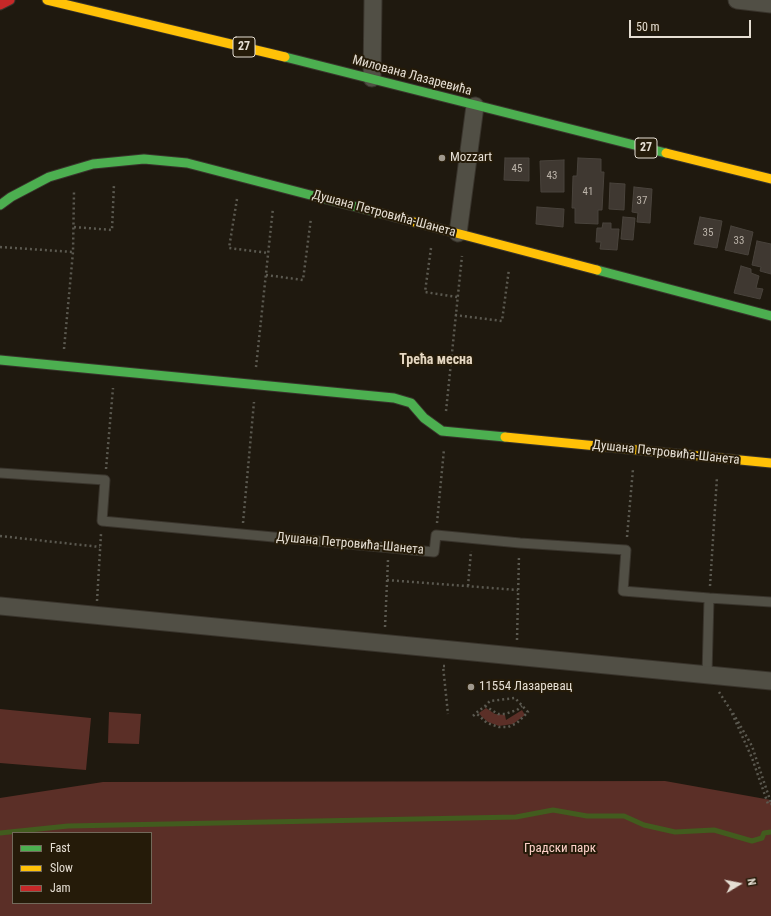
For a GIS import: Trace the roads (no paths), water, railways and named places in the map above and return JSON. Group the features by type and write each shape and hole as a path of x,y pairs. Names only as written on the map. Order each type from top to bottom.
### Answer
{"street":[{"path":"0,5 10,0"},
{"name":"Милована Лазаревића","path":"47,0 372,78 475,106 771,179"},
{"path":"372,78 373,0"},
{"path":"737,0 771,4"},
{"path":"458,233 475,106"},
{"name":"Душана Петровића-Шанета","path":"0,205 11,197 49,177 74,169 115,161 163,160 187,163 771,316"},
{"name":"Душана Петровића-Шанета","path":"0,360 394,398 411,403 424,418 442,431 771,463"},
{"path":"0,606 771,682"}],"lane":[{"name":"Душана Петровића-Шанета","path":"0,473 105,480 102,521 434,552 436,535 520,543 626,550 623,591 709,598"},
{"path":"707,675 709,598 771,602"}],"waterway":[{"path":"0,833 68,826 516,817 553,810 587,816 624,816 644,825 675,832 714,830 752,841 762,838 764,833 771,832"}],"place":[{"name":"Mozzart","path":"442,158"},
{"name":"11554 Лазаревац","path":"471,687"}],"district":[{"name":"Трећа месна","path":"436,360"}],"park label":[{"name":"Градски парк","path":"560,849"}]}
